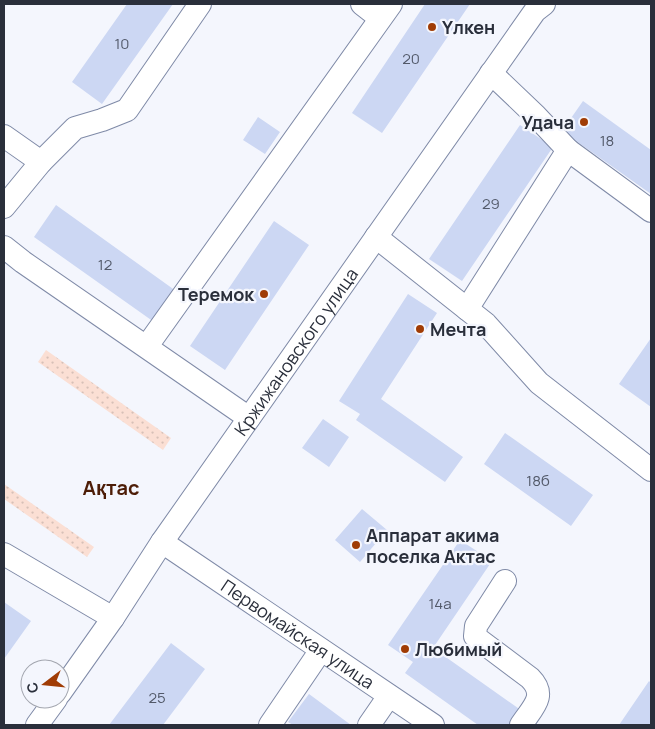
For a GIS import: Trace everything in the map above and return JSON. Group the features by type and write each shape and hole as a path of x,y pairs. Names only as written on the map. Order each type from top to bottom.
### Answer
{"street":[{"path":"4,207 41,162 75,128 127,110 200,4"},
{"path":"147,346 385,11 362,4"},
{"name":"Кржижановского улица","path":"70,679 113,618 162,542 491,73 534,6"},
{"path":"491,73 568,150 651,212"},
{"path":"4,136 41,162"},
{"path":"467,309 568,150"},
{"path":"376,237 486,324 539,383 651,470"},
{"path":"4,247 249,418"},
{"name":"Первомайская улица","path":"162,542 432,725"},
{"path":"4,555 113,618"},
{"path":"505,581 474,632 478,639 538,686 539,694 536,703 521,725"},
{"path":"270,725 321,650"},
{"path":"369,725 389,696"},
{"path":"37,725 49,709"}],"shaded area":[{"path":"46,350 171,438 163,450 38,362"},
{"path":"4,484 94,547 87,557 4,499"}],"building":[{"path":"127,4 173,4 102,104 72,82"},
{"path":"425,4 470,4 382,133 352,113"},
{"path":"583,101 651,150 651,194 562,131"},
{"path":"258,117 280,132 265,154 243,140"},
{"path":"520,125 553,147 462,281 429,259"},
{"path":"56,205 176,291 154,322 34,237"},
{"path":"274,221 309,245 225,370 190,346"},
{"path":"408,294 437,313 381,399 463,457 445,482 356,420 360,414 339,401"},
{"path":"651,338 651,407 619,384"},
{"path":"323,419 349,437 329,467 302,448"},
{"path":"505,433 593,495 571,526 484,464"},
{"path":"362,509 387,530 360,562 335,540"},
{"path":"460,540 492,561 433,648 525,713 516,725 478,725 405,673 413,662 388,645"},
{"path":"4,602 31,621 4,659"},
{"path":"171,643 205,669 163,725 109,725"},
{"path":"649,681 651,683 651,725 619,725"},
{"path":"309,694 351,725 293,725 288,722"}],"place":[{"name":"Yлкен","path":"432,27"},
{"name":"Удача","path":"584,122"},
{"name":"Теремок","path":"264,294"},
{"name":"Мечта","path":"420,329"},
{"name":"Аппарат акима поселка Актас","path":"356,545"},
{"name":"Любимый","path":"405,649"}],"district":[{"name":"Ақтас","path":"111,487"}]}
